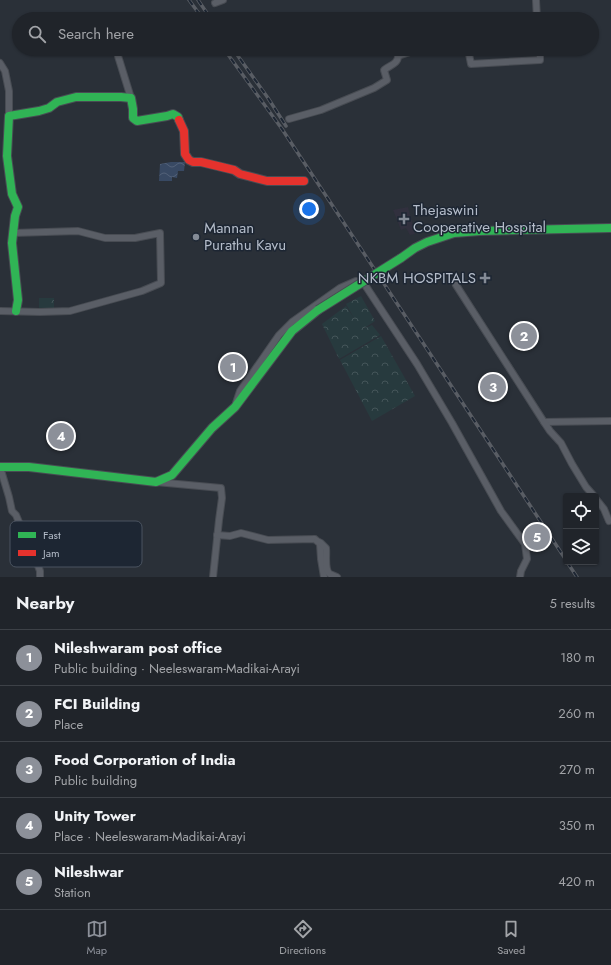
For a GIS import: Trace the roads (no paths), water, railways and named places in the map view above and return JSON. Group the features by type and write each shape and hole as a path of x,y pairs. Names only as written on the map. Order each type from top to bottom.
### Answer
{"main road":[{"path":"16,311 18,300 12,243 15,216 18,207 12,194 7,156 9,116 39,111 49,108 57,102 76,97 131,98 133,118 137,121 173,114 178,117 184,131 185,154 189,160 193,162 201,162 234,170 240,174 268,181 304,181"},
{"path":"0,467 28,467 156,482 172,475 212,428 235,407 292,331 318,310 415,248 427,242 454,233 611,228"}],"street":[{"path":"216,3 223,0"},
{"path":"536,0 537,12"},
{"path":"118,56 131,98"},
{"path":"289,119 321,110 374,88 387,80 384,70 390,65 395,64 398,60 398,56"},
{"path":"469,56 471,64 540,60 540,56"},
{"path":"0,63 5,71 9,92 9,116"},
{"path":"0,311 70,311 142,292 161,283 160,233 135,238 105,238 78,231 13,233"},
{"path":"235,407 240,390 280,335 292,322 340,288 356,281 365,285 421,371 501,511 525,544 527,559 521,571 520,577"},
{"path":"456,285 544,422 561,443 572,464 591,493"},
{"path":"544,422 611,421"},
{"path":"0,467 12,511 18,521"},
{"path":"156,482 221,488 222,498 213,577"},
{"path":"599,503 604,509 609,521"},
{"path":"217,535 230,536 241,533 268,540 315,539 326,548 326,570 330,574 337,577"},
{"path":"316,540 320,544 324,577"},
{"path":"39,567 40,577"}],"water":[{"path":"185,162 184,171 178,171 177,178 172,177 172,181 159,181 160,164"}],"railway":[{"path":"189,0 198,12"},
{"path":"198,0 206,12"},
{"path":"229,56 282,129 563,555"},
{"path":"238,56 286,126"},
{"path":"569,565 577,577"}],"place":[{"name":"Thejaswini Cooperative Hospital","path":"404,219"},
{"name":"Mannan Purathu Kavu","path":"196,237"},
{"name":"NKBM HOSPITALS","path":"485,278"},
{"name":"FCI Building","path":"524,336"},
{"name":"Nileshwaram post office","path":"233,367"},
{"name":"Food Corporation of India","path":"493,387"},
{"name":"Unity Tower","path":"61,436"},
{"name":"Nileshwar","path":"537,537"}]}
